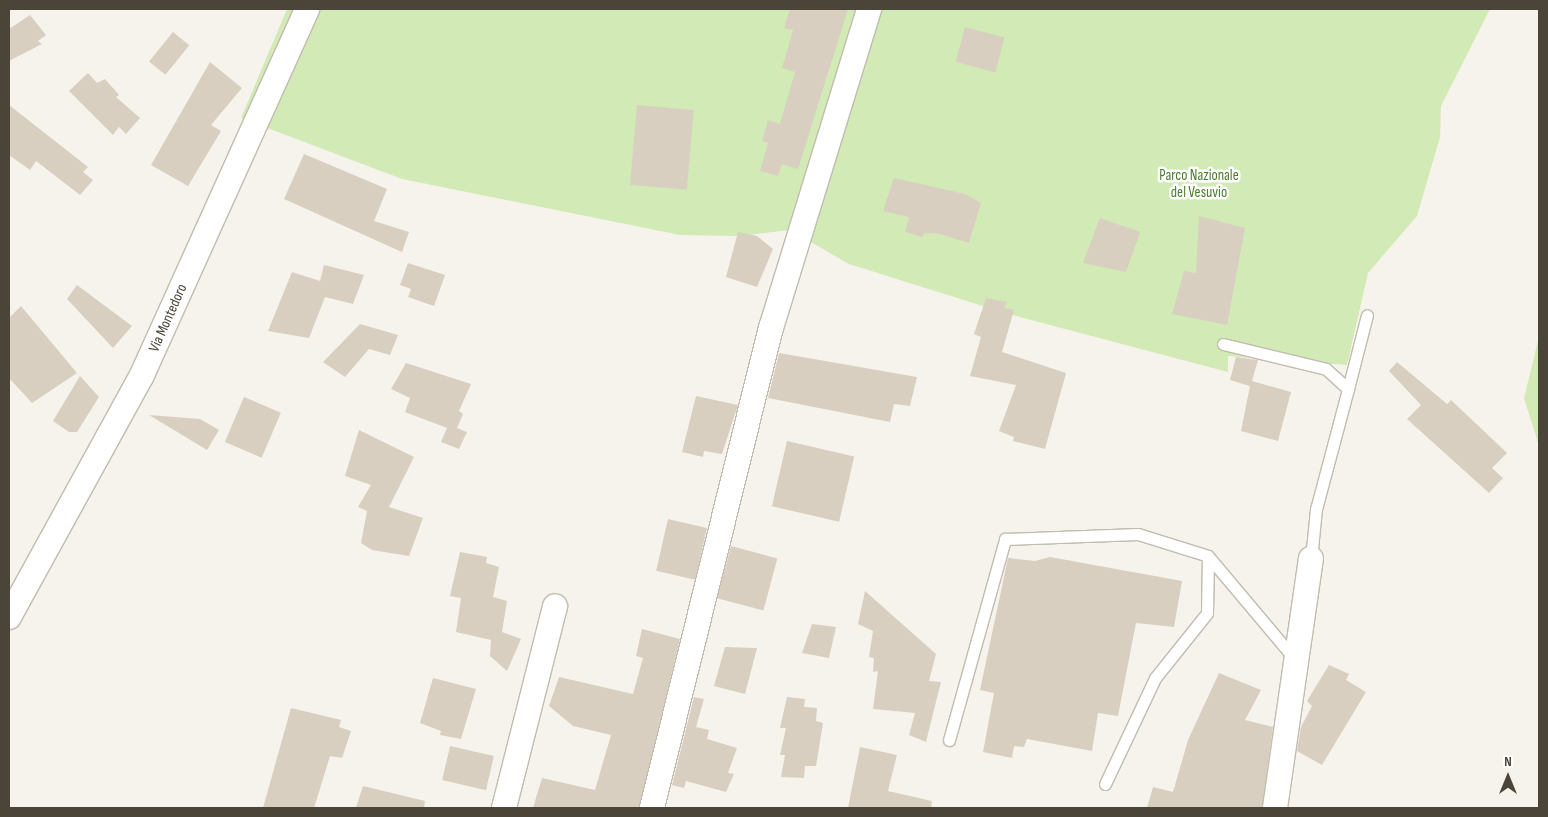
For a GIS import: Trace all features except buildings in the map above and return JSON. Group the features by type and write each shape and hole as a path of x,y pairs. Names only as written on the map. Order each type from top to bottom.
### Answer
{"street":[{"name":"Via Montedoro","path":"9,617 142,375 307,9"},
{"path":"652,808 771,328 869,9"},
{"path":"1275,808 1294,658 1311,560"},
{"path":"504,808 555,606"}],"lane":[{"path":"1311,560 1316,509 1367,314"},
{"path":"1222,344 1326,369 1348,389"},
{"path":"949,740 1006,539 1138,534 1208,556 1294,658"},
{"path":"1105,784 1155,678 1207,613 1208,556"}],"green space":[{"name":"Parco Nazionale del Vesuvio","path":"287,9 1490,9 1441,106 1440,137 1417,216 1368,273 1347,365 1228,356 1228,372 1005,313 849,264 790,230 738,236 680,235 402,179 241,118"},
{"path":"1539,337 1539,446 1524,398"}]}
